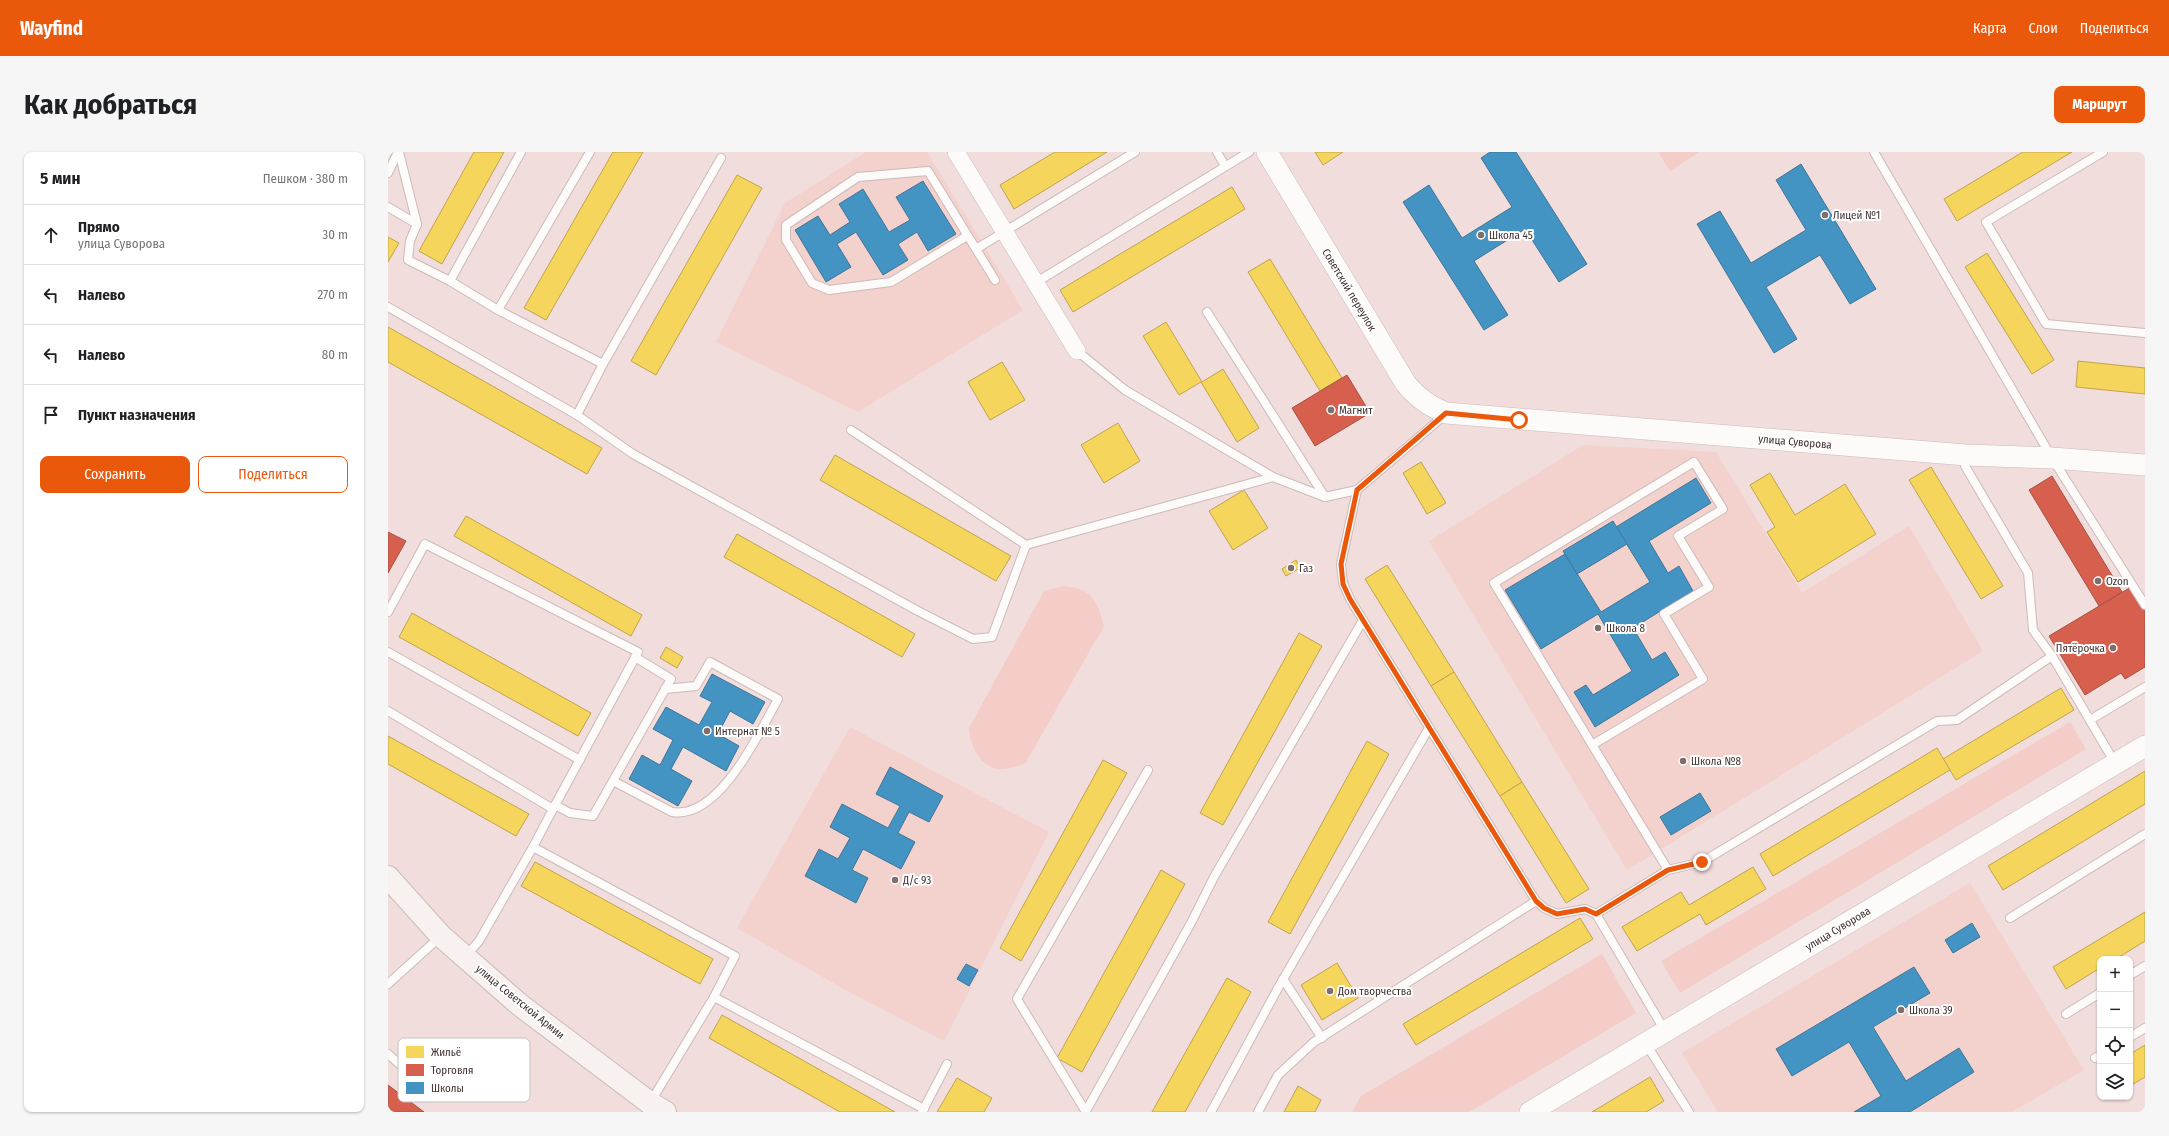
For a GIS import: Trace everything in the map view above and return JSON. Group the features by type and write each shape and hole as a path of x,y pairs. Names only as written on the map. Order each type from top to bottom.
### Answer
{"main road":[{"name":"улица Советской Армии","path":"388,877 441,936 520,1005 658,1108"}],"street":[{"path":"956,152 1077,351"},
{"name":"Советский переулок","path":"1267,152 1406,384 1418,397 1429,405 1446,413"},
{"name":"улица Суворова","path":"1446,413 1966,455 2052,458 2145,465"},
{"name":"улица Суворова","path":"1530,1112 2145,746"}],"lane":[{"path":"388,173 399,152"},
{"path":"399,152 417,224 410,241 408,260 450,281 498,310 603,364"},
{"path":"450,281 521,152"},
{"path":"498,310 590,152"},
{"path":"976,249 1136,152"},
{"path":"1217,152 1225,166"},
{"path":"1035,283 1249,152"},
{"path":"1874,152 2052,458 2145,605"},
{"path":"2103,152 1986,222 2046,324 2145,333"},
{"path":"577,415 603,364 721,158"},
{"path":"967,236 891,282 829,290 812,283 786,240 786,225 858,177 928,171 995,280"},
{"path":"388,207 417,224"},
{"path":"388,307 577,415 632,454 918,612 973,639 992,637 1026,545"},
{"path":"1207,312 1325,497"},
{"path":"1077,351 1125,390 1273,477 1325,497 1357,490 1446,413"},
{"path":"851,430 1026,545 1273,477"},
{"path":"1966,455 1966,466 2028,573 2033,630 2052,656 2116,764"},
{"path":"1592,746 1703,679 1664,614 1709,587 1678,536 1722,509 1694,462 1494,583 1592,746 1668,870"},
{"path":"1357,490 1341,564 1343,584 1363,620 1536,901 1544,908 1557,914 1585,909 1596,914 1666,1032"},
{"path":"388,612 395,596 425,544 638,652 533,847 479,941 465,957"},
{"path":"388,591 395,596"},
{"path":"1148,770 1017,999 1086,1111 1191,923 1214,877 1363,620"},
{"path":"388,652 580,760"},
{"path":"1596,914 1668,870 1702,862 1938,721 1957,720 2052,656"},
{"path":"388,711 554,807 570,812 593,816 671,679 635,657"},
{"path":"613,780 672,812 683,814 692,811 707,801 738,768 778,699 710,662 696,686 665,689"},
{"path":"2090,720 2145,687"},
{"path":"1211,1112 1284,979 1429,728"},
{"path":"2010,918 2145,834"},
{"path":"533,847 735,956 658,1108"},
{"path":"1258,1112 1278,1075 1322,1038 1536,901"},
{"path":"388,984 441,936"},
{"path":"2133,973 2145,966"},
{"path":"1284,979 1322,1038"},
{"path":"2066,1014 2097,995"},
{"path":"714,997 923,1110 947,1064"},
{"path":"2133,1035 2145,1028"},
{"path":"1645,1044 1687,1111"},
{"path":"388,1054 398,1063"}],"shaded area":[{"path":"866,152 927,152 1023,310 858,412 716,342 785,203"},
{"path":"1658,152 1699,152 1670,171"},
{"name":"Школа №8","path":"1583,445 1716,452 1802,593 1909,526 1983,651 1627,870 1429,541"},
{"path":"1063,586 1080,589 1091,597 1099,609 1104,626 1025,764 1012,768 996,769 983,762 978,756 974,749 969,728 1044,591"},
{"path":"2070,722 2086,749 1680,993 1661,961"},
{"name":"Д/с 93","path":"850,727 1049,832 944,1041 851,993 737,928"},
{"name":"Школа 39","path":"1970,883 2084,1070 2012,1112 1718,1112 1682,1053"},
{"path":"1602,954 1636,1013 1469,1112 1352,1112 1361,1096"}],"building: Жильё":[{"path":"474,152 504,152 442,264 419,251"},
{"path":"613,152 643,152 546,320 524,308"},
{"path":"1055,152 1107,152 1014,209 1000,185"},
{"path":"1315,152 1343,152 1323,165"},
{"path":"2023,152 2072,152 1957,221 1944,199"},
{"path":"737,175 762,188 656,375 631,361"},
{"path":"1232,187 1245,209 1073,312 1060,290"},
{"path":"388,237 399,243 388,262"},
{"path":"1987,253 2054,360 2032,374 1965,267"},
{"path":"1270,259 1342,378 1320,391 1248,272"},
{"path":"1166,322 1202,382 1223,369 1259,428 1237,442 1201,382 1179,395 1143,336"},
{"path":"388,327 602,448 587,474 388,362"},
{"path":"2078,361 2145,368 2145,394 2076,387"},
{"path":"1002,362 1025,400 990,420 968,382"},
{"path":"1118,423 1140,461 1104,483 1081,445"},
{"path":"835,455 1011,556 996,581 820,480"},
{"path":"1421,462 1446,503 1427,514 1403,473"},
{"path":"1931,467 2003,586 1981,599 1909,480"},
{"path":"1770,473 1795,515 1845,484 1876,534 1798,582 1767,532 1775,527 1750,485"},
{"path":"1244,490 1268,528 1233,550 1209,511"},
{"path":"466,516 642,615 631,636 454,536"},
{"path":"737,534 915,634 902,657 724,557"},
{"name":"Газ","path":"1296,560 1300,568 1286,576 1282,569"},
{"path":"1387,565 1454,672 1431,686 1365,579"},
{"path":"412,613 591,713 578,736 399,637"},
{"path":"1299,633 1322,646 1223,825 1200,813"},
{"path":"666,647 683,657 677,668 660,658"},
{"path":"1454,672 1522,782 1500,796 1431,686"},
{"path":"2061,688 2074,710 1956,780 1943,759"},
{"path":"388,736 529,814 516,836 388,764"},
{"path":"1367,741 1389,754 1290,934 1268,922"},
{"path":"1937,748 1950,770 1773,876 1760,854"},
{"path":"1103,760 1127,773 1021,961 1000,948"},
{"path":"2145,771 2145,804 2003,890 1988,866"},
{"path":"1522,782 1589,889 1566,903 1500,796"},
{"path":"535,862 713,959 700,984 521,886"},
{"path":"1753,867 1766,889 1706,925 1700,914 1637,951 1622,927 1681,892 1689,905"},
{"path":"1161,870 1185,884 1082,1072 1057,1058"},
{"path":"2145,912 2145,941 2121,956 2097,956 2097,970 2066,989 2053,967"},
{"path":"1580,918 1593,939 1416,1045 1403,1024"},
{"name":"Дом творчества","path":"1337,963 1358,998 1322,1020 1301,985"},
{"path":"1227,978 1251,992 1185,1112 1152,1112"},
{"path":"722,1015 895,1112 840,1112 709,1038"},
{"path":"2145,1045 2145,1077 2133,1084 2133,1064 2133,1052"},
{"path":"1650,1077 1664,1101 1646,1112 1592,1112"},
{"path":"957,1078 992,1098 984,1112 937,1112"},
{"path":"1298,1086 1321,1100 1315,1112 1284,1112"}],"building: Торговля":[{"name":"Магнит","path":"1347,375 1370,413 1315,446 1292,408"},
{"path":"2052,476 2122,592 2099,606 2029,490"},
{"path":"388,532 406,541 388,573"},
{"path":"2131,587 2145,611 2145,667 2125,679 2121,673 2085,695 2049,636"},
{"path":"388,1085 398,1092 398,1102 411,1102 424,1112 388,1112"}],"building: Школы":[{"path":"1490,152 1516,152 1587,264 1559,282 1525,229 1474,261 1508,315 1484,330 1403,202 1429,185 1462,238 1512,207 1481,158"},
{"path":"1801,164 1876,289 1850,304 1820,255 1766,287 1797,339 1774,353 1697,224 1720,211 1751,263 1806,230 1776,180"},
{"path":"923,181 956,234 928,251 917,232 898,244 908,260 883,275 856,232 837,244 851,267 826,282 795,230 818,216 830,235 850,222 839,204 863,189 889,232 910,220 896,197"},
{"path":"1696,478 1711,503 1649,541 1668,573 1679,566 1693,591 1633,628 1652,660 1665,652 1679,675 1595,727 1574,692 1586,685 1593,695 1632,671 1598,614 1541,649 1505,590 1565,554 1601,612 1650,582 1616,527"},
{"path":"1613,521 1627,544 1577,574 1563,551"},
{"path":"712,674 765,702 753,724 730,711 718,734 739,746 726,771 683,747 671,769 692,781 678,806 629,779 642,755 660,765 673,740 653,729 666,707 699,725 712,702 700,696"},
{"path":"890,767 943,796 929,822 909,812 898,833 915,842 901,869 863,849 852,870 868,878 856,903 805,876 819,849 838,859 850,838 830,827 842,804 888,828 900,806 876,794"},
{"path":"1700,793 1711,811 1671,835 1660,817"},
{"path":"1972,923 1980,937 1953,953 1945,940"},
{"path":"966,964 978,970 969,986 957,979"},
{"path":"1914,967 1930,993 1873,1027 1906,1081 1959,1048 1974,1072 1910,1112 1854,1112 1881,1096 1849,1042 1792,1076 1776,1049"}],"place":[{"name":"Лицей №1","path":"1825,215"},
{"name":"Школа 45","path":"1481,235"},
{"name":"Магнит","path":"1331,410"},
{"name":"Газ","path":"1291,568"},
{"name":"Ozon","path":"2098,581"},
{"name":"Школа 8","path":"1598,628"},
{"name":"Пятёрочка","path":"2113,648"},
{"name":"Интернат № 5","path":"707,731"},
{"name":"Школа №8","path":"1683,761"},
{"name":"Д/с 93","path":"895,880"},
{"name":"Дом творчества","path":"1330,991"},
{"name":"Школа 39","path":"1901,1010"}],"route":[{"path":"1519,420 1446,413 1357,490 1341,564 1343,584 1350,599 1508,856 1536,901 1544,908 1557,914 1585,909 1596,914 1668,870 1702,862"}]}
